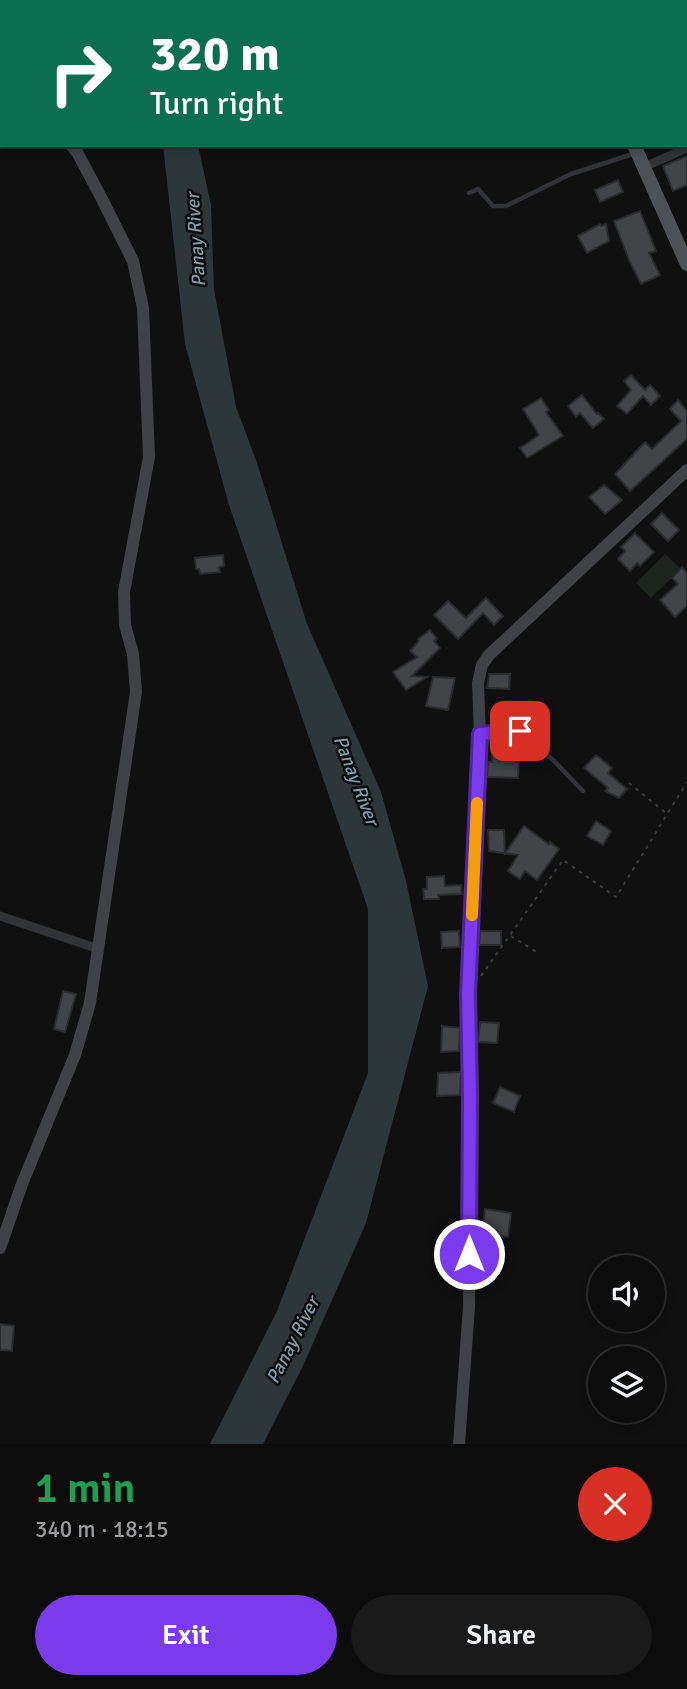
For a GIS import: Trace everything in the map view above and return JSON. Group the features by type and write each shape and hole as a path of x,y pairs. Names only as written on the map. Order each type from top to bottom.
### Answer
{"main road":[{"path":"636,149 687,264"}],"street":[{"path":"0,1248 22,1185 75,1055 90,1003 136,692 133,654 125,625 124,592 149,457 143,308 132,261 73,147"},
{"path":"644,167 687,148"},
{"path":"459,1444 469,1307 468,994 480,734 478,683 482,665 489,655 687,470"},
{"path":"0,916 99,948"}],"lane":[{"path":"469,193 478,189 493,206 506,206 572,174 636,149"},
{"path":"480,734 520,731 583,791"}],"path":[{"path":"468,994 563,860 617,897 687,782"},
{"path":"629,783 667,814"},
{"path":"510,936 538,953"}],"shaded area":[{"path":"665,554 681,569 651,598 636,583"}],"water":[{"name":"Panay River","path":"163,147 198,147 211,205 214,290 236,407 256,460 307,624 381,792 406,881 428,986 366,1223 302,1368 263,1444 210,1444 277,1311 368,1073 368,909 229,505 185,344"}],"building":[{"path":"687,156 687,185 673,191 663,166"},
{"path":"618,180 623,192 600,202 595,190"},
{"path":"640,211 656,251 649,253 660,275 641,284 614,221"},
{"path":"600,224 606,224 609,241 587,253 578,236"},
{"path":"631,375 645,390 650,385 660,396 651,405 643,396 627,414 617,406 631,390 624,381"},
{"path":"582,395 604,419 593,428 580,413 576,417 568,406"},
{"path":"541,398 549,410 546,412 563,436 527,458 520,448 539,435 523,409"},
{"path":"678,400 687,411 687,439 630,491 615,474 645,442 652,449 681,421 670,409"},
{"path":"604,485 622,500 605,514 589,497"},
{"path":"662,513 679,530 668,541 651,524"},
{"path":"635,533 654,552 640,566 637,563 630,571 618,559 625,551 621,547"},
{"path":"223,555 224,566 219,567 220,572 200,574 199,569 196,569 195,558"},
{"path":"682,567 687,573 687,606 675,617 660,600 678,584 672,578"},
{"path":"486,598 503,616 494,625 483,613 458,639 434,615 448,601 466,618"},
{"path":"430,630 440,648 412,676 427,677 406,690 393,672 417,657 410,651 418,639"},
{"path":"489,674 510,674 509,689 487,688"},
{"path":"433,677 455,678 448,710 426,706"},
{"path":"512,736 516,762 519,762 518,778 487,777 488,762 492,762 491,738"},
{"path":"596,755 612,768 608,773 627,789 619,798 605,791 608,788 584,768"},
{"path":"596,821 611,831 603,845 587,836"},
{"path":"524,826 559,849 537,880 525,871 520,879 508,871 518,855 489,851 488,830 504,830 505,853"},
{"path":"444,876 445,886 461,885 462,894 438,895 439,899 424,899 423,889 427,889 427,877"},
{"path":"459,931 460,947 442,948 441,932"},
{"path":"480,931 501,931 501,945 479,945"},
{"path":"63,991 76,994 65,1032 54,1029"},
{"path":"480,1022 499,1023 497,1043 478,1042"},
{"path":"442,1026 460,1028 459,1051 441,1052"},
{"path":"461,1072 460,1095 437,1096 438,1073"},
{"path":"500,1087 520,1096 514,1112 493,1103"},
{"path":"485,1209 511,1213 508,1237 482,1234"},
{"path":"0,1324 14,1326 12,1351 0,1350"}],"slow traffic":[{"path":"472,915 477,803"}],"route":[{"path":"469,1254 468,994 480,734 520,731"}]}
